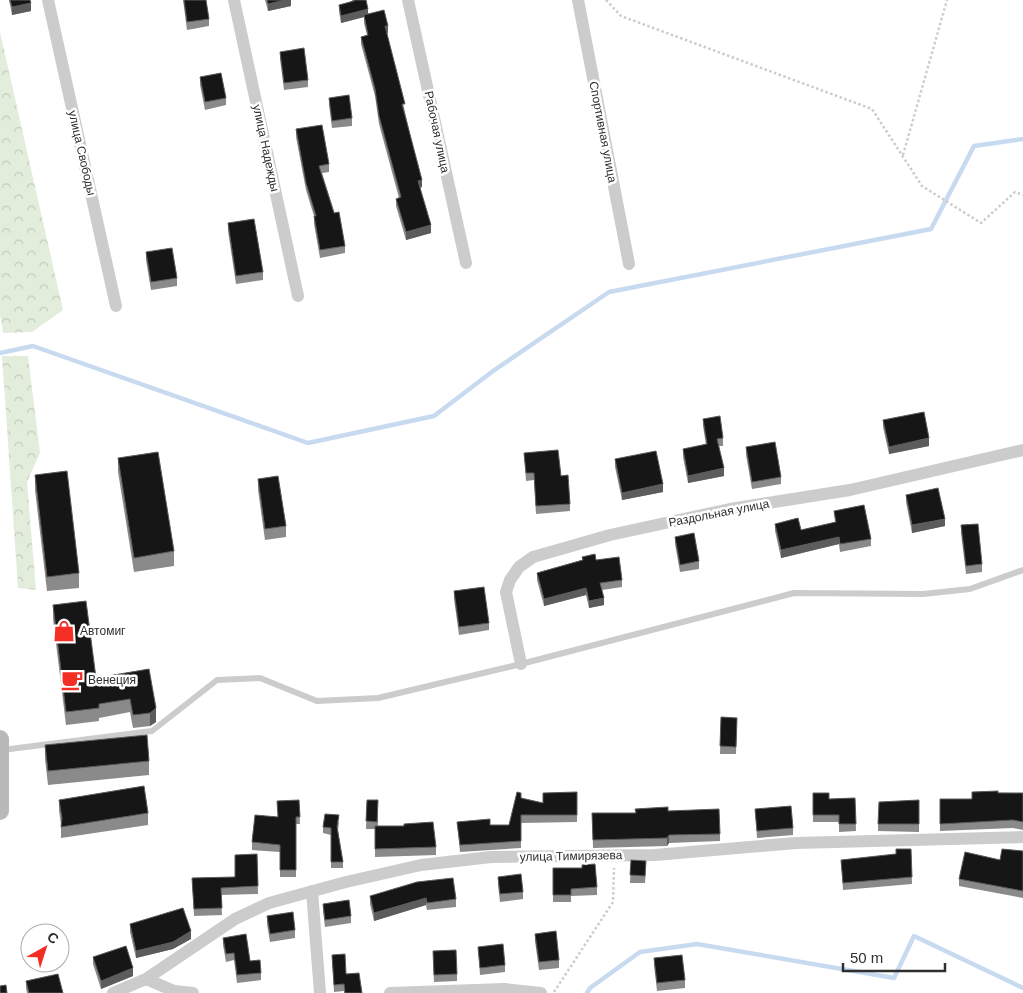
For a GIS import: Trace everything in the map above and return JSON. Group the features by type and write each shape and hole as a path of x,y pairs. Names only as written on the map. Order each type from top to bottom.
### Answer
{"main road":[{"path":"0,739 0,811"}],"street":[{"name":"улица Свободы","path":"48,0 116,306"},
{"name":"улица Надежды","path":"234,0 298,296"},
{"name":"Рабочая улица","path":"408,0 466,263"},
{"name":"Спортивная улица","path":"578,0 629,264"},
{"name":"Раздольная улица","path":"521,664 506,592 510,580 519,567 533,557 610,535 703,515 850,490 1023,450"},
{"name":"улица Тимирязева","path":"113,993 146,979 235,918 270,903 421,865 491,857 655,855 796,843 1023,837"},
{"path":"312,891 320,993"},
{"path":"146,979 174,991 193,993"},
{"path":"390,993 504,989 541,993"}],"lane":[{"path":"0,751 152,731 217,680 260,678 317,701 369,699 521,664 794,593 923,594 970,589 1023,570"}],"path":[{"path":"606,0 621,16 872,109 922,186 981,223 1015,192 1023,195"},
{"path":"903,156 947,0"},
{"path":"553,993 613,902 614,856"}],"green space":[{"path":"0,32 63,310 32,332 3,333 0,314"},
{"path":"2,356 28,356 40,453 27,482 36,590 18,588"}],"building":[{"path":"10,0 30,0 31,3 12,7"},
{"path":"184,0 206,0 209,19 187,22"},
{"path":"267,0 285,0 268,4"},
{"path":"354,0 366,0 368,9 341,16 339,5"},
{"path":"384,10 388,26 385,26 405,104 402,104 422,180 418,181 431,225 406,232 396,199 401,197 379,116 375,89 361,37 368,35 364,15"},
{"path":"304,48 308,80 284,83 280,52"},
{"path":"221,73 226,98 205,102 200,77"},
{"path":"349,95 352,118 332,121 329,98"},
{"path":"322,125 329,164 319,166 334,213 339,212 345,246 320,250 314,216 316,216 306,183 296,129"},
{"path":"254,219 263,272 236,276 228,223"},
{"path":"172,248 177,278 151,282 146,252"},
{"path":"924,412 929,438 889,447 883,420"},
{"path":"720,416 723,438 717,439 724,468 688,476 683,449 707,444 703,419"},
{"path":"775,442 781,477 752,482 746,447"},
{"path":"558,450 561,476 568,475 570,504 536,506 534,473 526,473 524,453"},
{"path":"656,451 663,484 622,493 615,459"},
{"path":"158,452 174,551 134,558 118,458"},
{"path":"67,471 79,573 47,577 35,475"},
{"path":"278,476 286,526 265,529 258,479"},
{"path":"938,488 945,519 912,525 906,495"},
{"path":"864,505 871,539 840,544 839,537 781,550 775,524 798,518 801,530 836,522 834,511"},
{"path":"978,524 982,564 966,566 961,525"},
{"path":"694,533 699,561 680,565 675,537"},
{"path":"595,554 596,560 619,557 622,580 600,583 604,598 589,601 586,588 544,599 537,573 583,560 582,557"},
{"path":"484,587 489,623 459,627 454,591"},
{"path":"86,601 96,678 149,669 156,708 150,713 133,715 130,699 99,704 99,708 66,712 53,605"},
{"path":"721,717 737,718 736,747 720,746"},
{"path":"147,735 149,761 48,771 45,745"},
{"path":"144,786 148,813 61,827 62,818 59,800"},
{"path":"998,791 998,793 1023,793 1023,822 1013,820 940,824 940,799 972,799 972,792"},
{"path":"517,792 521,793 521,798 543,803 543,793 577,792 577,815 521,815 521,841 460,845 457,822 490,819 490,825 509,825"},
{"path":"813,793 829,793 829,799 855,798 856,824 839,824 839,815 813,815"},
{"path":"299,800 300,817 296,817 296,870 280,870 280,845 252,842 255,815 278,817 277,801"},
{"path":"367,800 378,800 377,822 366,821"},
{"path":"919,800 919,824 878,824 879,802"},
{"path":"791,806 793,828 757,831 755,809"},
{"path":"668,807 668,811 719,809 720,834 593,840 592,813 636,813 635,809"},
{"path":"325,814 339,815 337,827 343,862 331,862 331,828 323,827"},
{"path":"433,822 436,847 375,849 375,826 404,826 404,824"},
{"path":"896,849 911,849 912,877 843,883 841,860 896,854"},
{"path":"1002,849 1023,851 1023,891 959,879 965,852 1000,860"},
{"path":"257,854 258,886 221,888 222,908 194,909 192,878 235,877 235,855"},
{"path":"631,860 646,861 645,876 630,875"},
{"path":"595,864 597,887 571,889 571,895 553,895 553,868 582,868 582,865"},
{"path":"521,874 523,892 500,894 498,877"},
{"path":"453,878 456,899 427,903 426,898 374,913 370,896 417,882"},
{"path":"349,900 351,916 325,920 323,904"},
{"path":"183,908 191,931 173,942 136,951 130,924"},
{"path":"293,912 295,930 270,934 267,916"},
{"path":"556,931 559,960 539,962 535,934"},
{"path":"246,934 250,961 260,960 261,973 237,975 234,953 226,954 223,938"},
{"path":"503,944 505,965 480,968 478,947"},
{"path":"126,946 133,968 101,981 93,957"},
{"path":"456,950 457,974 434,975 433,951"},
{"path":"345,954 346,974 359,973 362,993 345,993 344,984 334,985 332,955"},
{"path":"682,955 685,980 657,983 654,958"},
{"path":"58,974 63,993 29,993 26,981"},
{"path":"6,985 7,993 0,993 0,986"}],"waterway":[{"path":"0,353 33,346 308,443 434,416 493,371 609,292 931,229 974,146 1023,139"},
{"path":"587,993 590,988 640,952 697,944 894,978 914,936 1023,988"}],"place":[{"name":"Автомиг","path":"64,631"},
{"name":"Венеция","path":"72,680"}]}
